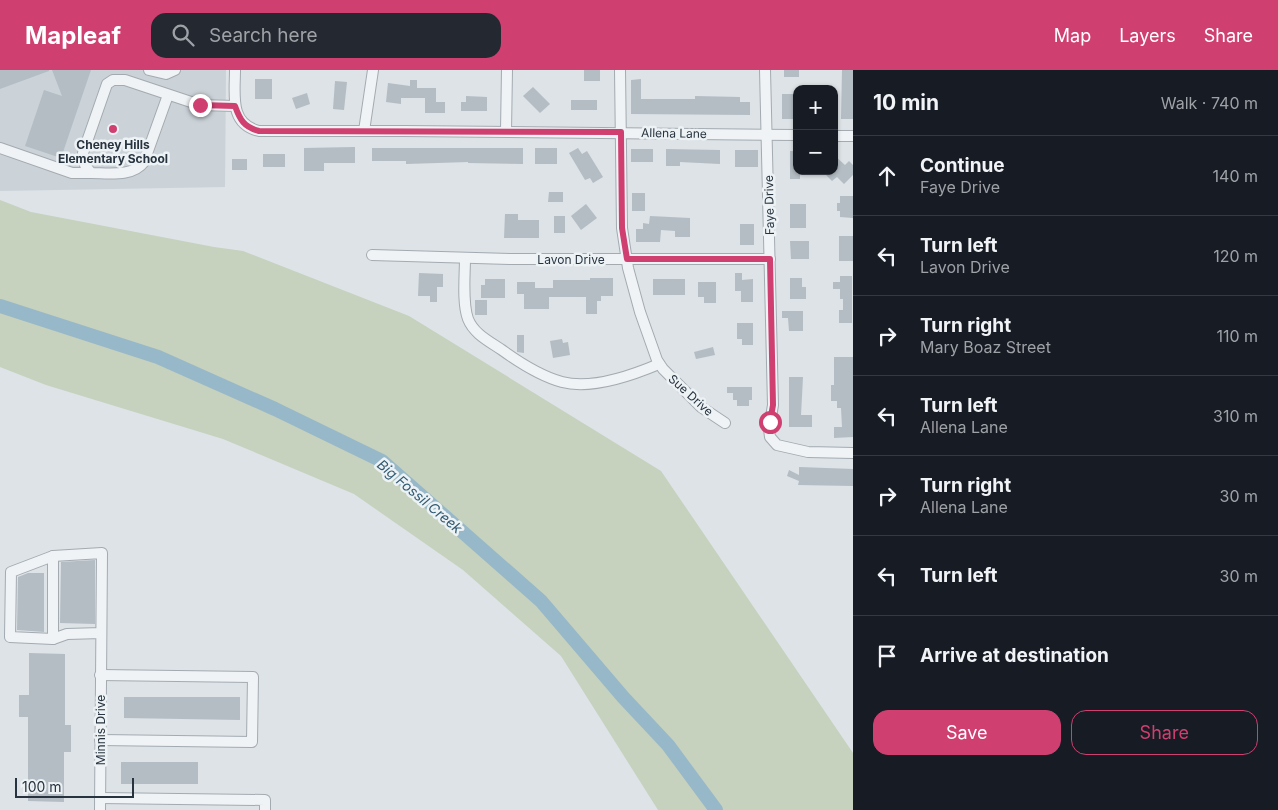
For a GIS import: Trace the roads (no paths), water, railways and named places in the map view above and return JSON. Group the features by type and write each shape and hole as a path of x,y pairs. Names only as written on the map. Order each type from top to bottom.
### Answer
{"street":[{"path":"149,70 166,74 175,70"},
{"path":"91,173 85,165 83,153 107,84 113,80 125,80 200,105 235,106 235,70"},
{"path":"364,131 373,70"},
{"path":"506,70 506,131"},
{"path":"465,258 468,318 477,333 522,364 563,383 595,384 659,364 640,312 627,259 622,228 620,70"},
{"name":"Faye Drive","path":"765,70 773,405 769,429 770,437 777,445 808,452 853,453"},
{"path":"0,148 72,173 134,171 140,168 144,162 168,95"},
{"name":"Allena Lane","path":"235,106 243,124 259,131 506,131 793,135"},
{"path":"838,136 853,136"},
{"name":"Lavon Drive","path":"372,255 465,258 770,259"},
{"name":"Sue Drive","path":"659,364 701,407 726,424"},
{"name":"Minnis Drive","path":"53,556 102,553 100,810"},
{"path":"53,640 53,556 11,572 10,637 53,640 67,634 101,633"},
{"path":"100,675 253,677 252,742 100,740"},
{"path":"100,798 265,800 265,810"}],"waterway":[{"name":"Big Fossil Creek","path":"0,306 158,357 275,409 382,461 541,601 623,697 668,745 716,810"}],"place":[{"name":"Cheney Hills Elementary School","path":"113,129"}]}
